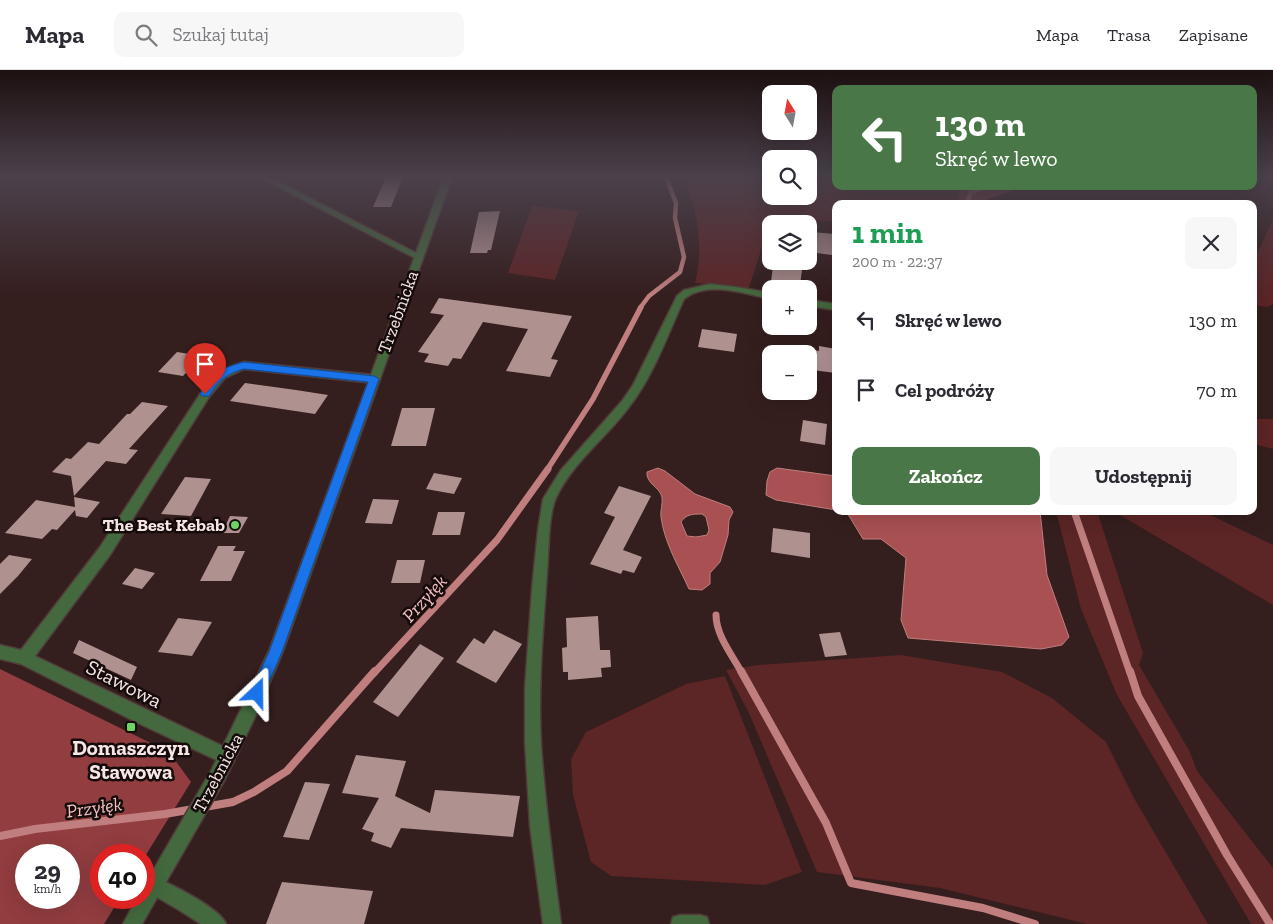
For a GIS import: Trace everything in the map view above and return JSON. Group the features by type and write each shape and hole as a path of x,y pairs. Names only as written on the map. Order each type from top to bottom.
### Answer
{"street":[{"path":"341,217 418,256"},
{"name":"Trzebnicka","path":"155,884 218,775 276,652 433,217"},
{"path":"552,924 539,826 533,733 533,688 539,589 544,530 549,499 565,473 626,404 638,385 680,298 686,291 700,287 762,295"},
{"path":"817,303 832,306"},
{"path":"24,658 105,551 205,394 216,379 227,370 244,365 374,379"},
{"name":"Stawowa","path":"0,652 24,658 144,718 227,756"},
{"path":"155,887 186,903 217,924"},
{"name":"Trzebnicka","path":"132,924 141,909"},
{"path":"680,924 700,924"}],"shaded area":[{"path":"528,217 577,217 555,280 508,273"},
{"path":"696,217 762,217 762,247 749,288 695,283 698,270 699,243"},
{"path":"817,217 832,217 832,222 817,220"},
{"path":"1273,219 1273,304 1268,307 1257,305 1257,254"},
{"path":"1257,419 1273,419 1273,449 1257,445"},
{"path":"658,468 665,471 695,494 730,507 733,512 729,520 728,535 720,562 710,573 710,584 702,590 689,589 669,545 663,526 661,515 662,497 648,479 647,472","holes":["693,514 702,514 706,517 709,530 707,535 687,536 681,522 683,519"]},
{"path":"777,468 832,475 832,509 776,500 766,495 770,472"},
{"path":"848,515 1040,515 1047,575 1069,637 1062,645 1041,649 908,638 901,620 906,558 881,539 863,539"},
{"path":"1057,515 1098,515 1143,653 1139,665 1190,752 1197,771 1273,868 1273,924 1251,924 1117,695 1081,609"},
{"path":"1120,515 1210,515 1273,545 1273,605"},
{"path":"901,655 1002,672 1052,698 1106,742 1135,800 1208,924 1087,924 940,888 817,872 748,711 726,670 758,665"},
{"path":"0,669 169,752 191,782 153,844 90,844 90,909 113,909 104,924 0,924"},
{"path":"725,676 802,872 765,885 611,876 591,862 573,795 571,759 586,732 686,684"}],"building":[{"path":"478,217 499,217 491,250 488,250 487,253 470,253"},
{"path":"817,232 832,234 832,255 817,253"},
{"path":"772,270 802,270 801,280 771,280"},
{"path":"439,298 572,316 551,359 558,360 550,377 506,371 528,329 483,322 461,359 453,358 448,366 424,362 429,354 418,352 444,315 430,313"},
{"path":"702,329 737,334 734,352 698,347"},
{"path":"819,346 832,348 832,372 817,371 817,351 819,351"},
{"path":"177,352 202,356 183,376 158,372"},
{"path":"245,383 328,395 315,414 230,401"},
{"path":"142,402 168,406 129,449 138,450 126,464 106,461 74,496 71,476 52,472 66,458 71,459 88,442 99,444 127,414 130,414"},
{"path":"402,408 435,408 426,446 391,446"},
{"path":"803,420 827,424 825,445 800,441"},
{"path":"434,473 462,478 454,494 426,489"},
{"path":"185,477 211,479 191,516 161,514"},
{"path":"619,486 651,496 623,550 642,557 634,573 623,570 621,574 590,564 615,517 604,513"},
{"path":"74,497 100,502 87,518 76,516 75,510 57,530 52,529 42,539 5,533 36,500 75,507"},
{"path":"373,499 399,500 392,524 365,523"},
{"path":"438,512 465,512 460,535 432,535"},
{"name":"The Best Kebab","path":"230,516 248,517 239,533 222,533"},
{"path":"773,528 810,533 810,558 771,552"},
{"path":"218,546 236,546 233,551 245,551 231,581 200,581"},
{"path":"9,555 32,559 0,594 0,564"},
{"path":"397,560 425,560 420,583 391,583"},
{"path":"135,568 155,573 142,589 122,584"},
{"path":"598,616 600,650 610,650 611,667 601,668 602,677 568,680 568,672 563,672 562,648 567,647 566,618"},
{"path":"178,618 212,622 192,656 158,652"},
{"path":"494,630 522,644 496,683 456,662 474,638 484,644"},
{"path":"840,632 847,655 825,657 819,634"},
{"path":"79,640 137,667 131,680 73,653"},
{"path":"420,644 444,658 398,717 373,702"},
{"path":"356,755 406,761 395,796 430,813 435,790 520,796 513,837 401,828 391,848 371,841 374,833 362,829 379,798 342,793"},
{"path":"305,782 330,784 309,840 283,837"},
{"path":"282,882 373,891 364,924 266,924"}],"waterway":[{"name":"Przyłęk","path":"640,308 649,296 680,272 684,257 675,217"},
{"name":"Przyłęk","path":"547,470 593,399 641,307"},
{"name":"Przyłęk","path":"374,673 497,540 548,469"},
{"path":"1075,515 1130,673"},
{"path":"716,615 722,637 742,673"},
{"name":"Przyłęk","path":"0,836 35,829 165,814 233,802 254,792 287,771 375,671"},
{"path":"741,671 826,823 851,883 983,908 1035,924"},
{"path":"1130,671 1138,696 1227,855 1270,924"}],"place":[{"name":"The Best Kebab","path":"235,525"},
{"name":"Domaszczyn Stawowa","path":"131,727"}],"route":[{"path":"205,394 216,379 227,370 244,365 374,379 321,522 276,652 257,693"}]}
